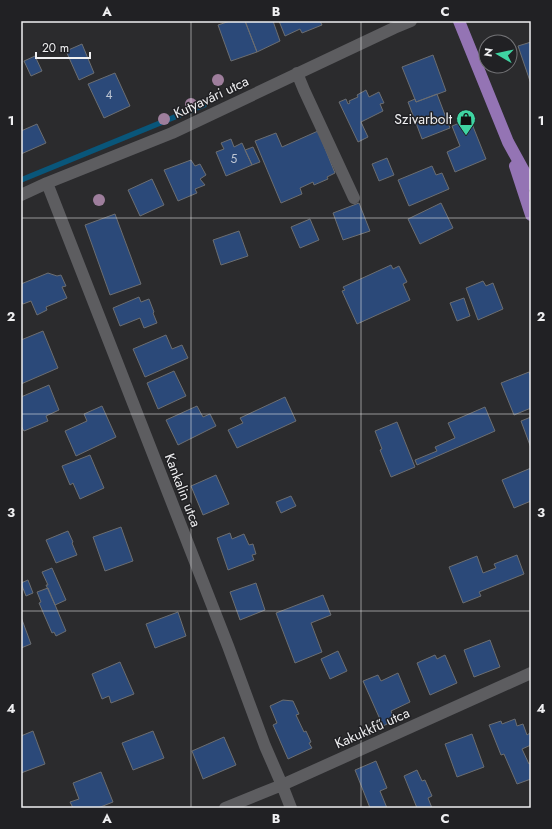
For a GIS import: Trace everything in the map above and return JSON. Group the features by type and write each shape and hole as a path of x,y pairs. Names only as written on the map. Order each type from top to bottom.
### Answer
{"main road":[{"path":"459,21 508,142 531,215"},
{"path":"508,142 531,184"}],"street":[{"name":"Kutyavári utca","path":"21,195 172,132 411,21"},
{"path":"297,73 354,198"},
{"name":"Kankalin utca","path":"48,183 228,646 265,746 291,808"},
{"name":"Kakukkfű utca","path":"225,808 282,785 531,673"}],"building":[{"path":"230,21 245,21 257,52 231,61 218,25"},
{"path":"245,21 273,21 280,41 257,52"},
{"path":"279,21 320,21 322,25 302,33 300,29 285,36"},
{"path":"531,42 531,84 518,46"},
{"path":"82,44 94,73 79,80 66,51"},
{"path":"433,55 446,91 416,102 402,67"},
{"path":"35,56 42,71 31,76 24,61"},
{"path":"115,73 130,106 104,118 88,84"},
{"path":"366,90 369,97 379,92 384,103 380,104 383,111 361,122 368,137 358,142 339,102 346,99 348,104 350,103 349,101 358,97 357,95"},
{"path":"437,94 450,128 422,139 408,102 415,99 416,102"},
{"name":"Szivarbolt","path":"470,119 486,159 455,172 447,152 460,146 452,126"},
{"path":"37,124 46,143 21,154 21,131"},
{"path":"318,131 335,173 327,177 328,179 314,185 313,182 300,188 302,194 281,203 255,141 276,133 282,147"},
{"path":"231,139 234,147 242,143 252,165 226,176 216,152 224,149 221,143"},
{"path":"253,147 260,162 252,165 245,150"},
{"path":"387,158 394,175 379,181 372,164"},
{"path":"191,160 195,166 200,164 206,175 200,179 205,185 195,189 197,193 178,201 164,170"},
{"path":"432,166 436,175 442,173 449,189 409,206 398,180"},
{"path":"152,179 164,205 140,216 128,190"},
{"path":"359,203 370,231 343,240 333,213"},
{"path":"441,203 453,228 420,244 408,219"},
{"path":"115,214 141,284 110,295 85,225"},
{"path":"310,219 319,240 300,248 291,227"},
{"path":"239,231 248,256 221,265 213,240"},
{"path":"391,265 393,269 399,266 407,282 403,284 410,300 357,324 342,291 345,290 343,287"},
{"path":"48,273 57,276 61,275 66,286 62,287 67,298 46,307 47,310 37,315 31,301 23,304 21,301 21,284"},
{"path":"483,281 486,286 493,283 503,309 478,320 466,288"},
{"path":"139,297 141,302 149,299 157,323 144,328 140,318 120,326 113,308"},
{"path":"464,298 470,316 457,321 450,303"},
{"path":"43,331 58,368 21,384 21,340"},
{"path":"166,335 172,349 182,345 188,358 145,377 133,349"},
{"path":"174,371 186,396 158,409 147,383"},
{"path":"529,372 531,377 531,408 514,415 501,383"},
{"path":"49,385 59,410 46,416 48,421 24,431 21,426 21,397"},
{"path":"285,397 296,421 237,448 228,430 243,423 240,418"},
{"path":"102,406 116,437 76,456 65,431 87,421 84,414"},
{"path":"197,406 203,417 210,414 216,426 178,445 166,420"},
{"path":"485,407 495,431 417,465 415,460 437,451 435,447 455,438 448,423"},
{"path":"531,417 531,448 521,421"},
{"path":"397,422 415,467 391,477 380,450 382,449 375,431"},
{"path":"90,455 104,488 80,499 73,483 70,485 62,466"},
{"path":"531,468 531,501 514,508 502,480"},
{"path":"216,475 229,504 203,515 191,486"},
{"path":"291,496 296,506 281,513 276,502"},
{"path":"121,527 133,561 105,571 93,537"},
{"path":"68,531 77,555 56,563 46,540"},
{"path":"230,533 232,539 244,534 249,545 253,544 256,554 252,555 254,560 228,570 217,538"},
{"path":"517,555 524,574 479,592 481,596 463,603 449,567 477,556 483,573 496,568 494,564"},
{"path":"52,568 66,600 55,605 42,572"},
{"path":"28,580 33,593 26,596 21,583"},
{"path":"256,583 265,610 240,620 230,592"},
{"path":"48,588 66,631 56,636 54,632 52,633 39,603 41,602 37,592"},
{"path":"323,595 331,615 311,623 322,652 295,663 276,613"},
{"path":"178,612 186,636 155,648 146,624"},
{"path":"21,617 31,644 21,648"},
{"path":"490,640 500,667 474,677 464,650"},
{"path":"338,651 347,671 330,679 321,659"},
{"path":"435,655 437,659 445,655 457,683 430,695 417,663"},
{"path":"120,662 134,694 111,703 109,696 102,699 92,674"},
{"path":"398,673 410,702 391,711 395,720 383,726 363,681 378,675 381,681"},
{"path":"283,700 293,701 299,714 296,715 304,732 306,731 312,748 288,759 273,725 277,723 270,706"},
{"path":"515,719 517,726 523,724 527,735 530,733 531,736 531,745 522,749 529,764 531,763 531,779 517,784 504,754 501,755 489,725 501,721 502,724"},
{"path":"33,731 45,764 21,773 21,736"},
{"path":"153,731 164,758 133,770 122,743"},
{"path":"472,734 484,767 457,777 445,744"},
{"path":"224,737 236,765 203,779 192,751"},
{"path":"376,761 387,788 380,791 387,808 370,808 355,770"},
{"path":"417,770 422,781 425,780 432,796 428,798 432,808 417,808 404,776"},
{"path":"101,772 113,802 98,808 73,808 70,802 79,799 73,783"}],"waterway":[{"path":"21,180 204,105"}],"place":[{"name":"Szivarbolt","path":"466,136"}]}
